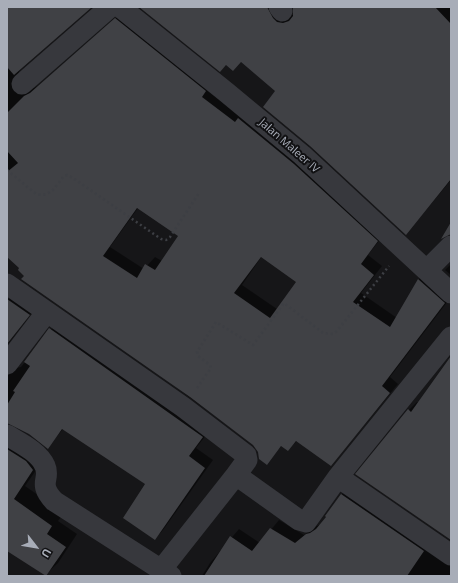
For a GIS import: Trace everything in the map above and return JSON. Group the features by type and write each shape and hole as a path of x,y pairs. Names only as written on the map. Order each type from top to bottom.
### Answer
{"street":[{"path":"22,84 110,7"},
{"name":"Jalan Maleer IV","path":"120,7 302,155 451,293"},
{"path":"427,270 451,246"},
{"path":"7,284 46,313 183,407 246,455 247,460 166,573 54,501 47,494 45,485 46,470 38,456 7,435"},
{"path":"7,364 46,313"},
{"path":"236,476 303,522 306,522 338,477 451,337"},
{"path":"338,477 451,555"}],"path":[{"path":"7,170 36,194 45,196 50,193 64,176 67,175 161,239 166,240 170,237 199,194"},
{"path":"183,407 211,368 210,365 196,354 216,322 253,345 256,343 284,303 323,333 333,334 404,249"}],"building":[{"path":"7,7 92,7 14,75 7,67"},
{"path":"139,7 267,7 277,22 283,23 289,21 293,16 293,7 435,7 451,24 451,179 406,235 310,146 263,107 275,91 241,62 233,71 226,65 220,72"},
{"path":"115,18 206,91 202,97 235,122 238,118 294,164 378,241 361,264 374,275 353,302 390,327 418,279 445,303 382,386 390,393 331,466 296,441 288,451 281,446 267,465 259,459 258,452 253,445 190,397 21,279 24,276 18,270 19,268 7,257 7,172 18,163 7,151 7,113 24,96 30,93","holes":["137,208 178,236 155,270 145,264 137,278 103,256","261,257 296,282 270,318 234,293"]},
{"path":"451,222 451,234 441,239"},
{"path":"7,299 30,315 7,344"},
{"path":"49,328 203,437 189,456 205,468 155,540 123,518 145,484 62,429 48,449 29,434 7,423 7,405 15,392 13,391 30,366 24,362"},
{"path":"451,356 451,540 355,474 408,409 411,412"},
{"path":"7,449 26,461 33,470 14,499 52,526 47,534 66,547 46,576 7,551"},
{"path":"341,494 424,551 407,576 204,576 230,536 252,551 270,528 295,543 306,534 316,529"}]}
